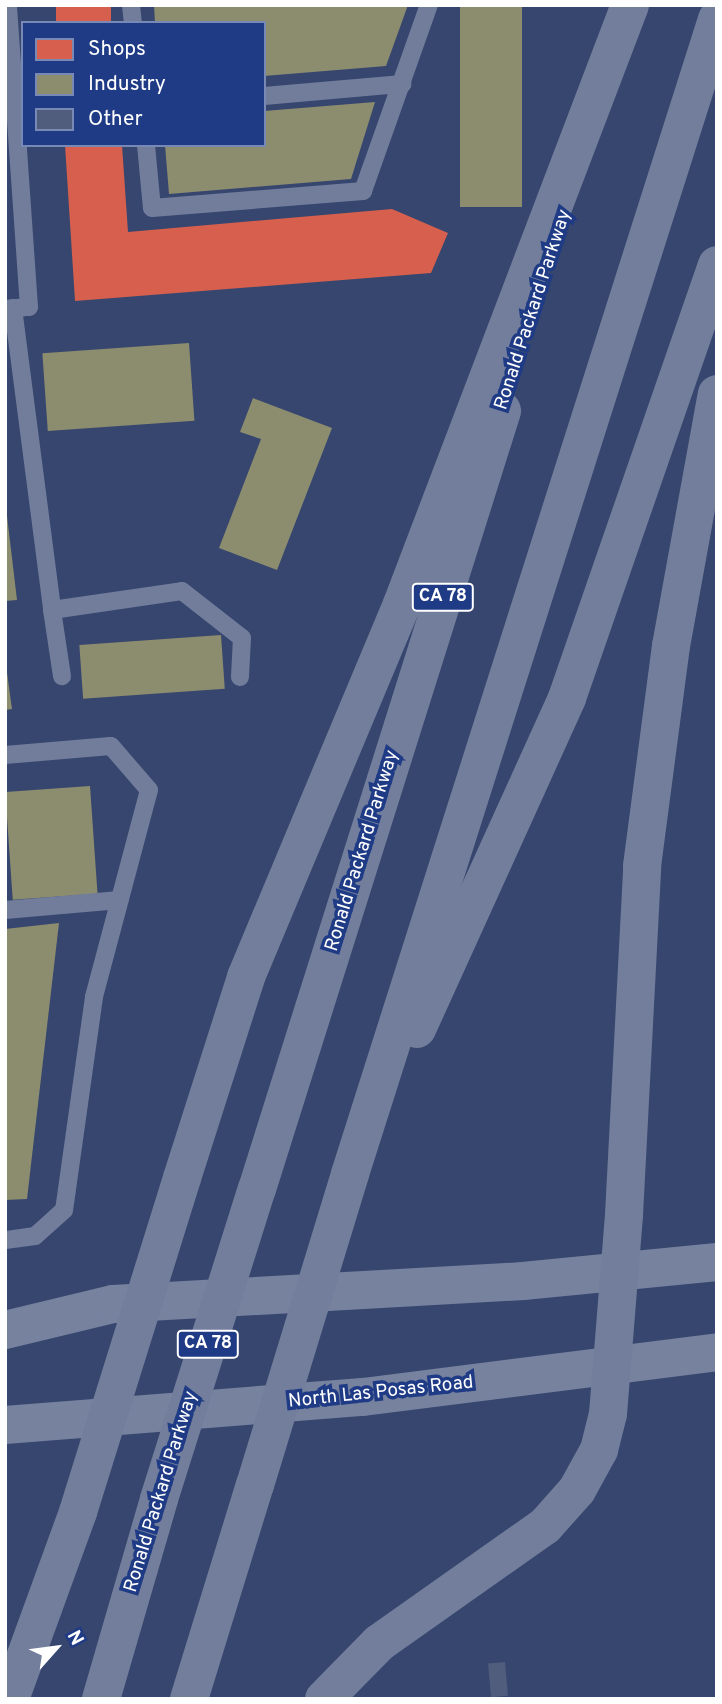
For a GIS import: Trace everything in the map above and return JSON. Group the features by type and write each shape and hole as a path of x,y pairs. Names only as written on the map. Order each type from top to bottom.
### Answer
{"highway":[{"path":"10,1699 78,1512 246,977 402,604 631,5"},
{"name":"Ronald Packard Parkway","path":"101,1699 159,1499 631,5"},
{"path":"189,1699 350,1174 717,19"},
{"path":"350,1174 567,698 717,265"},
{"path":"324,1699 379,1643 534,1534 577,1490 599,1450 608,1415 608,1366 618,1273 642,866 671,646 717,394"}],"main road":[{"path":"5,1330 113,1304 618,1273 717,1262"},
{"name":"North Las Posas Road","path":"5,1425 363,1397 717,1353"}],"lane":[{"path":"8,5 29,307 9,309 62,676"},
{"path":"146,147 152,208 363,191 429,5"},
{"path":"266,96 402,84"},
{"path":"52,610 182,592 242,638 240,677"},
{"path":"5,755 111,746 149,790 93,997 64,1210 35,1236 5,1240"},
{"path":"5,910 120,900"}],"building: Shops":[{"path":"56,5 111,5 111,21 56,21"},
{"path":"65,147 122,147 128,232 392,209 448,233 431,273 75,301"}],"building: Industry":[{"path":"154,5 408,5 386,66 266,76 266,21 155,21"},
{"path":"460,5 522,5 522,207 460,207"},
{"path":"375,102 351,179 169,194 165,147 266,147 266,111"},
{"path":"189,343 194,421 48,431 42,353"},
{"path":"253,398 332,428 277,570 219,548 261,439 240,432"},
{"path":"5,499 17,600 5,601"},
{"path":"221,635 225,689 83,699 79,645"},
{"path":"5,658 12,709 5,710"},
{"path":"90,786 98,894 13,900 5,792"},
{"path":"59,923 27,1199 5,1200 5,929"}],"building: Other":[{"path":"505,1662 508,1696 491,1697 488,1663"}]}
